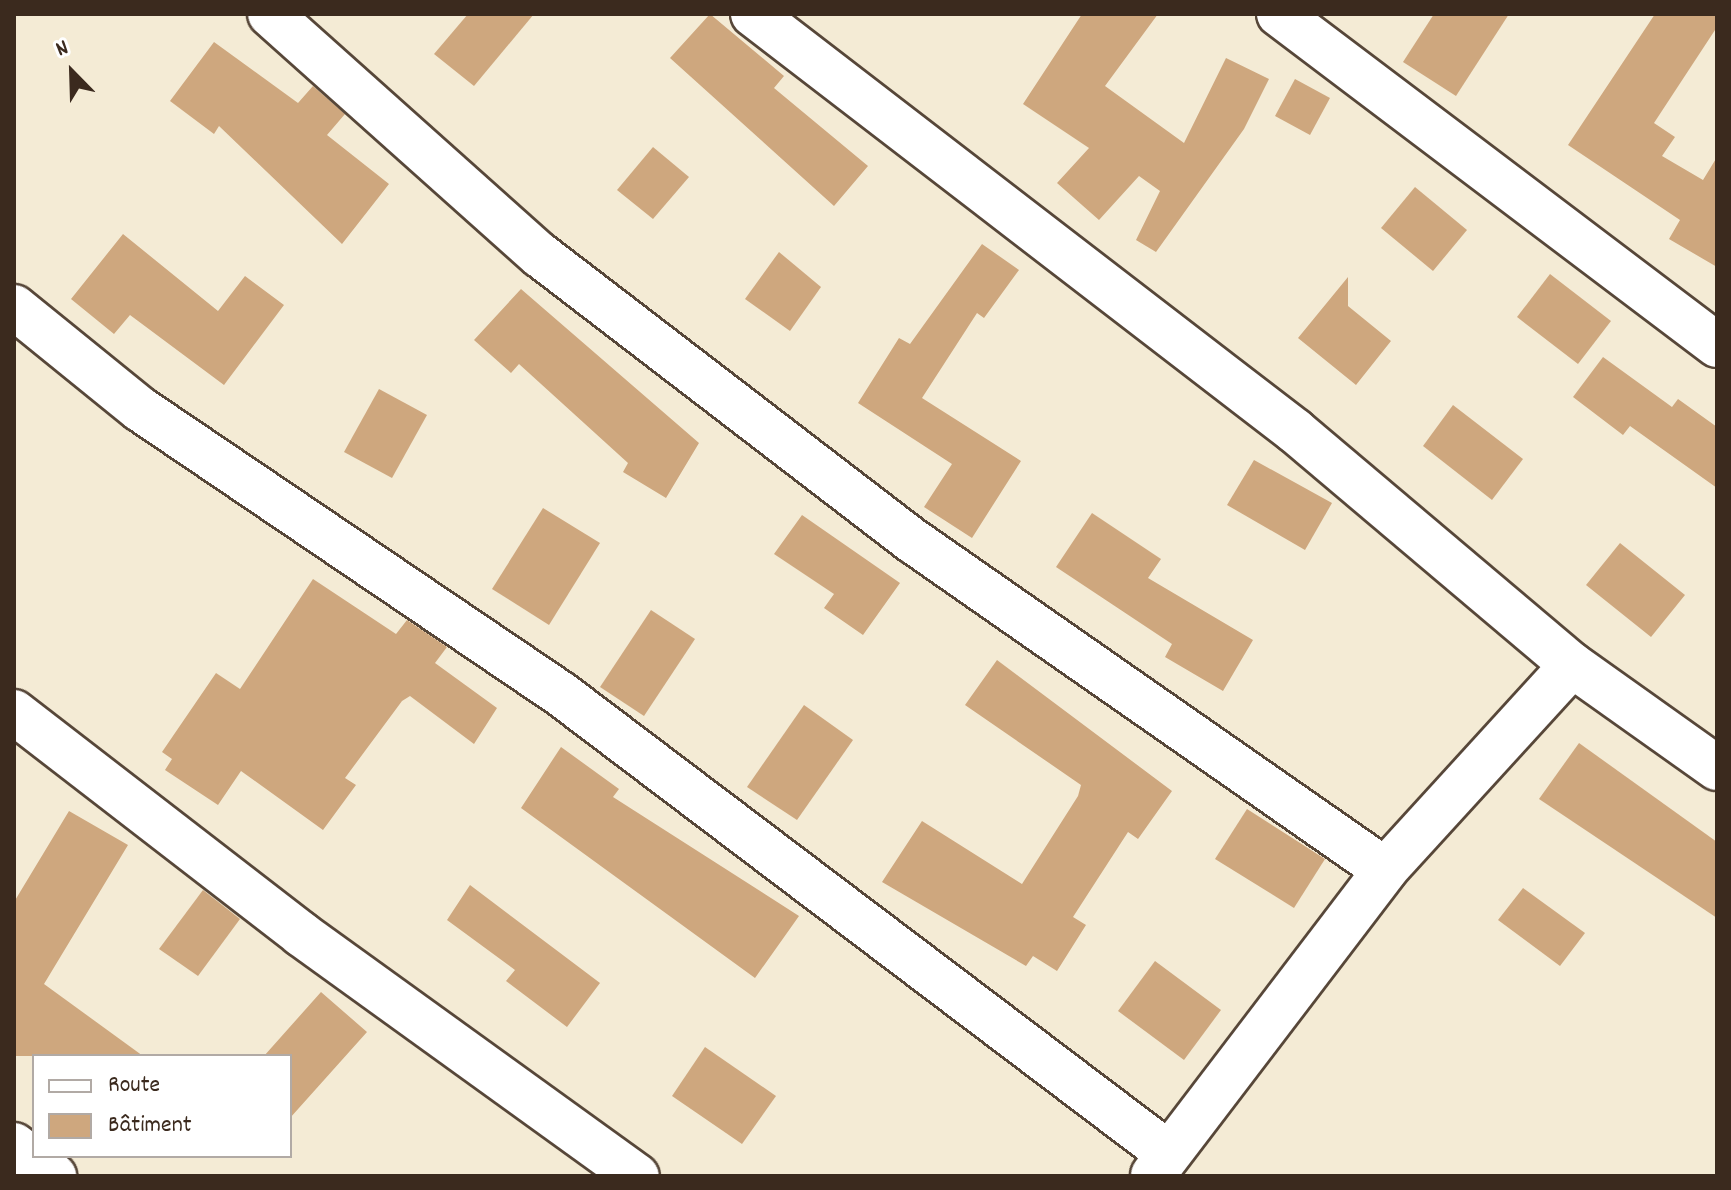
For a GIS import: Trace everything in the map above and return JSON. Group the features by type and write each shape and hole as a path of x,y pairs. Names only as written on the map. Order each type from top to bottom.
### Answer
{"street":[{"path":"270,14 590,294 913,541 1385,870"},
{"path":"753,14 1295,431 1572,665 1717,768"},
{"path":"1279,14 1717,345"},
{"path":"14,307 140,409 561,694 1159,1163 1385,870 1572,665"},
{"path":"14,712 301,934 637,1176"},
{"path":"14,1145 54,1176"}],"building":[{"path":"468,14 534,14 474,86 434,54"},
{"path":"710,14 784,76 774,88 868,166 834,206 670,58"},
{"path":"1082,14 1158,14 1105,86 1184,143 1226,58 1269,79 1244,129 1156,252 1136,240 1160,191 1139,176 1099,220 1057,183 1089,148 1023,104"},
{"path":"1434,14 1509,14 1456,96 1403,62"},
{"path":"1655,14 1717,14 1717,27 1654,123 1675,137 1662,156 1703,180 1717,157 1717,267 1669,239 1680,220 1568,145"},
{"path":"214,42 298,103 313,86 345,114 327,135 389,184 342,244 219,126 214,134 170,101"},
{"path":"1295,79 1330,98 1310,135 1275,116"},
{"path":"653,147 689,177 653,219 617,190"},
{"path":"1415,187 1467,230 1433,271 1381,228"},
{"path":"123,234 218,311 245,276 284,305 224,385 130,315 114,334 71,299"},
{"path":"982,244 1019,270 984,318 977,313 922,398 1021,461 972,538 924,507 952,464 858,403 899,338 910,344"},
{"path":"779,252 821,287 790,331 745,299"},
{"path":"1550,274 1611,321 1578,364 1517,317"},
{"path":"1348,277 1348,306 1391,341 1356,385 1298,338"},
{"path":"521,289 699,443 666,498 623,472 628,463 519,364 511,373 474,340"},
{"path":"1603,357 1672,407 1678,399 1717,427 1717,488 1630,426 1623,435 1573,397"},
{"path":"379,389 427,415 392,478 344,452"},
{"path":"1453,405 1523,459 1492,500 1423,446"},
{"path":"1254,460 1332,503 1305,550 1227,505"},
{"path":"543,508 600,543 549,625 492,589"},
{"path":"1092,513 1161,559 1148,578 1253,640 1223,691 1165,657 1172,644 1056,567"},
{"path":"802,515 900,583 863,635 824,608 834,594 774,554"},
{"path":"1620,543 1685,595 1651,637 1586,585"},
{"path":"313,579 396,634 407,620 447,647 435,663 497,708 474,744 410,696 402,701 345,778 356,785 323,830 241,771 218,805 165,770 172,759 162,752 216,673 240,689"},
{"path":"651,610 695,639 644,716 600,687"},
{"path":"997,660 1172,791 1138,839 1128,832 1073,917 1086,925 1057,971 1033,956 1026,966 882,882 922,821 1022,884 1078,796 1081,785 965,705"},
{"path":"804,705 853,740 797,820 747,787"},
{"path":"1579,743 1717,842 1717,918 1539,799"},
{"path":"561,747 619,789 613,797 799,916 755,978 521,808"},
{"path":"1247,809 1325,859 1294,908 1215,859"},
{"path":"69,811 128,845 44,984 140,1054 14,1056 14,902"},
{"path":"470,885 600,983 567,1027 506,981 515,970 447,920"},
{"path":"1523,888 1585,933 1560,966 1498,920"},
{"path":"203,890 240,919 198,976 159,949"},
{"path":"1155,961 1221,1010 1184,1060 1118,1011"},
{"path":"321,992 367,1032 292,1116 292,1054 266,1054"},
{"path":"705,1047 776,1096 742,1144 672,1096"}]}
